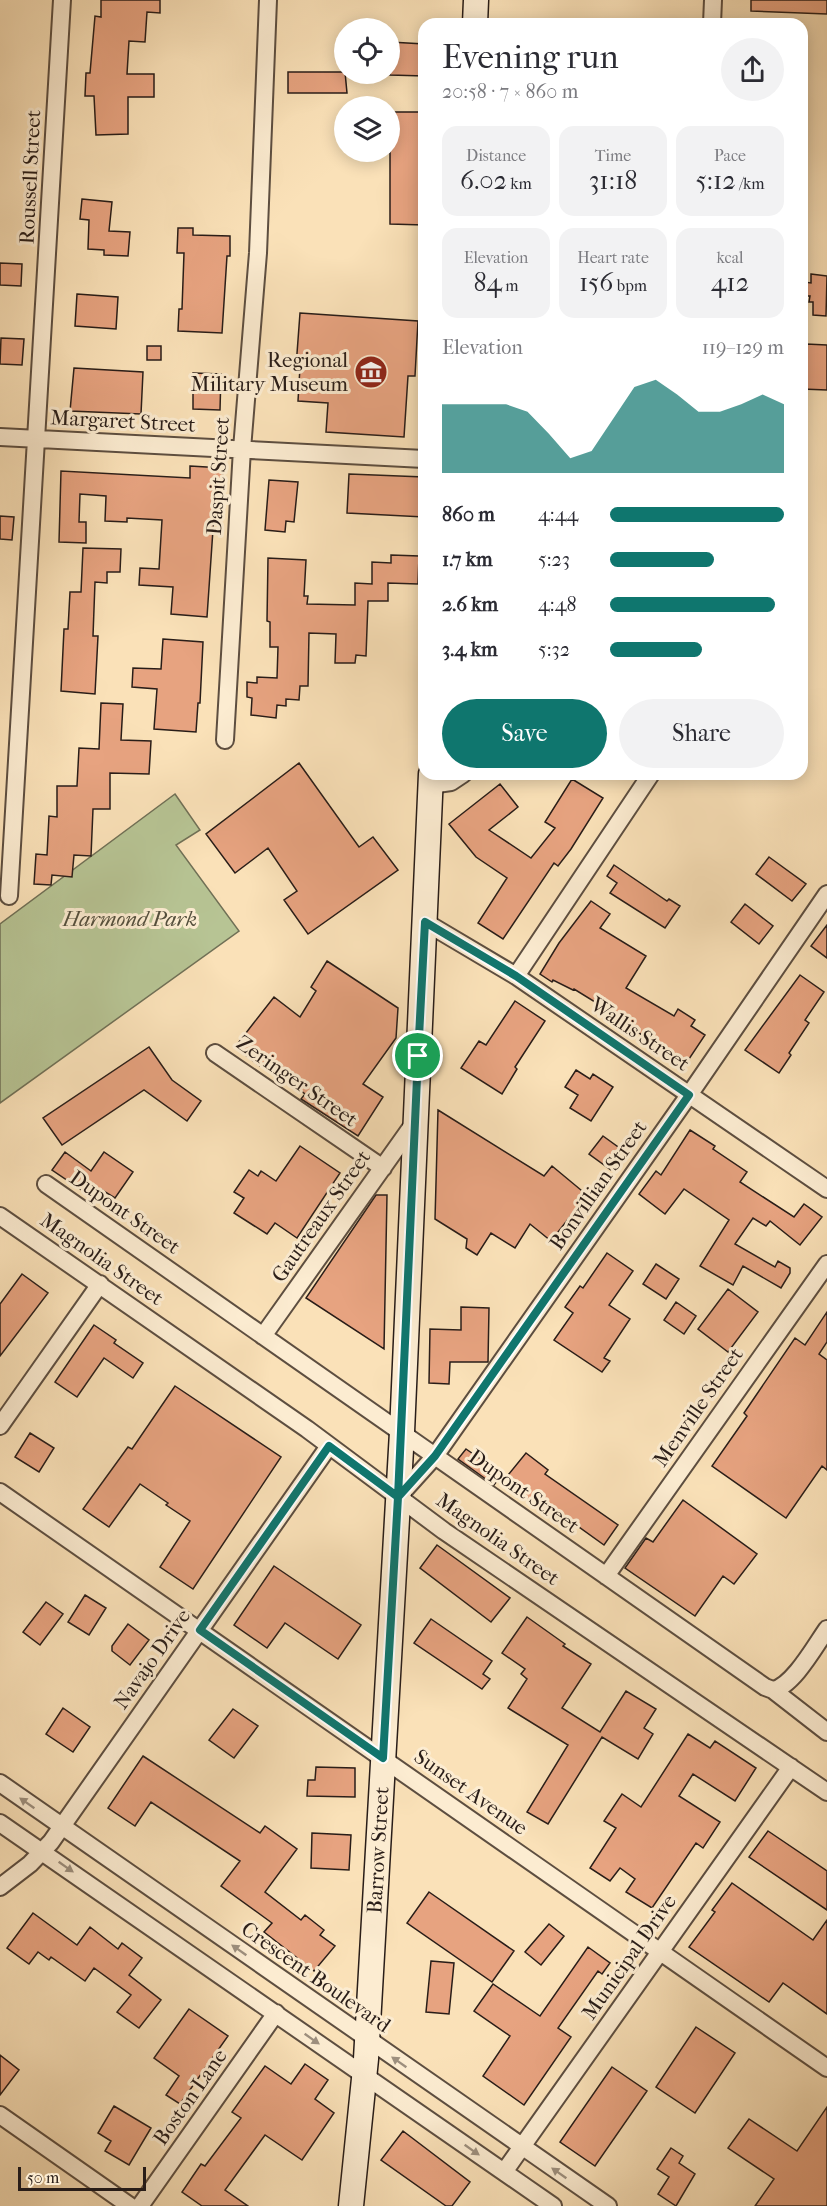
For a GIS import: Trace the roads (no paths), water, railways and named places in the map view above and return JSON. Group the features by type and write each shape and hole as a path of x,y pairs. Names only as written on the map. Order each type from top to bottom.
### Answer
{"main road":[{"path":"475,18 476,0"},
{"name":"Barrow Street","path":"351,2206 368,2040 402,1432 430,780"}],"street":[{"name":"Roussell Street","path":"9,896 62,0"},
{"name":"Daspit Street","path":"225,740 242,449 258,253 268,0"},
{"path":"712,18 713,0"},
{"name":"Margaret Street","path":"0,437 418,459"},
{"path":"430,780 451,782 454,780"},
{"path":"516,976 647,780"},
{"name":"Bonvillian Street","path":"398,1497 435,1456 689,1095 827,894"},
{"name":"Wallis Street","path":"425,922 516,976 827,1189"},
{"name":"Zeringer Street","path":"216,1053 382,1168"},
{"name":"Gautreaux Street","path":"263,1336 415,1122"},
{"name":"Dupont Street","path":"46,1184 765,1687 773,1690 827,1732"},
{"name":"Magnolia Street","path":"0,1216 329,1446 444,1531 827,1792"},
{"name":"Menville Street","path":"606,1576 827,1264"},
{"path":"0,1426 100,1284"},
{"name":"Navajo Drive","path":"0,1887 30,1864 62,1827 329,1446"},
{"name":"Sunset Avenue","path":"0,1492 827,2068"},
{"path":"773,1690 781,1688 794,1676 827,1629"},
{"name":"Municipal Drive","path":"504,2172 791,1767"},
{"name":"Crescent Boulevard","path":"0,1783 608,2206"},
{"path":"0,1822 553,2206"},
{"name":"Boston Lane","path":"140,2206 276,2013"},
{"path":"0,2115 130,2206"}],"place":[{"name":"Regional Military Museum","path":"371,372"}],"park label":[{"name":"Harmond Park","path":"130,919"}]}
